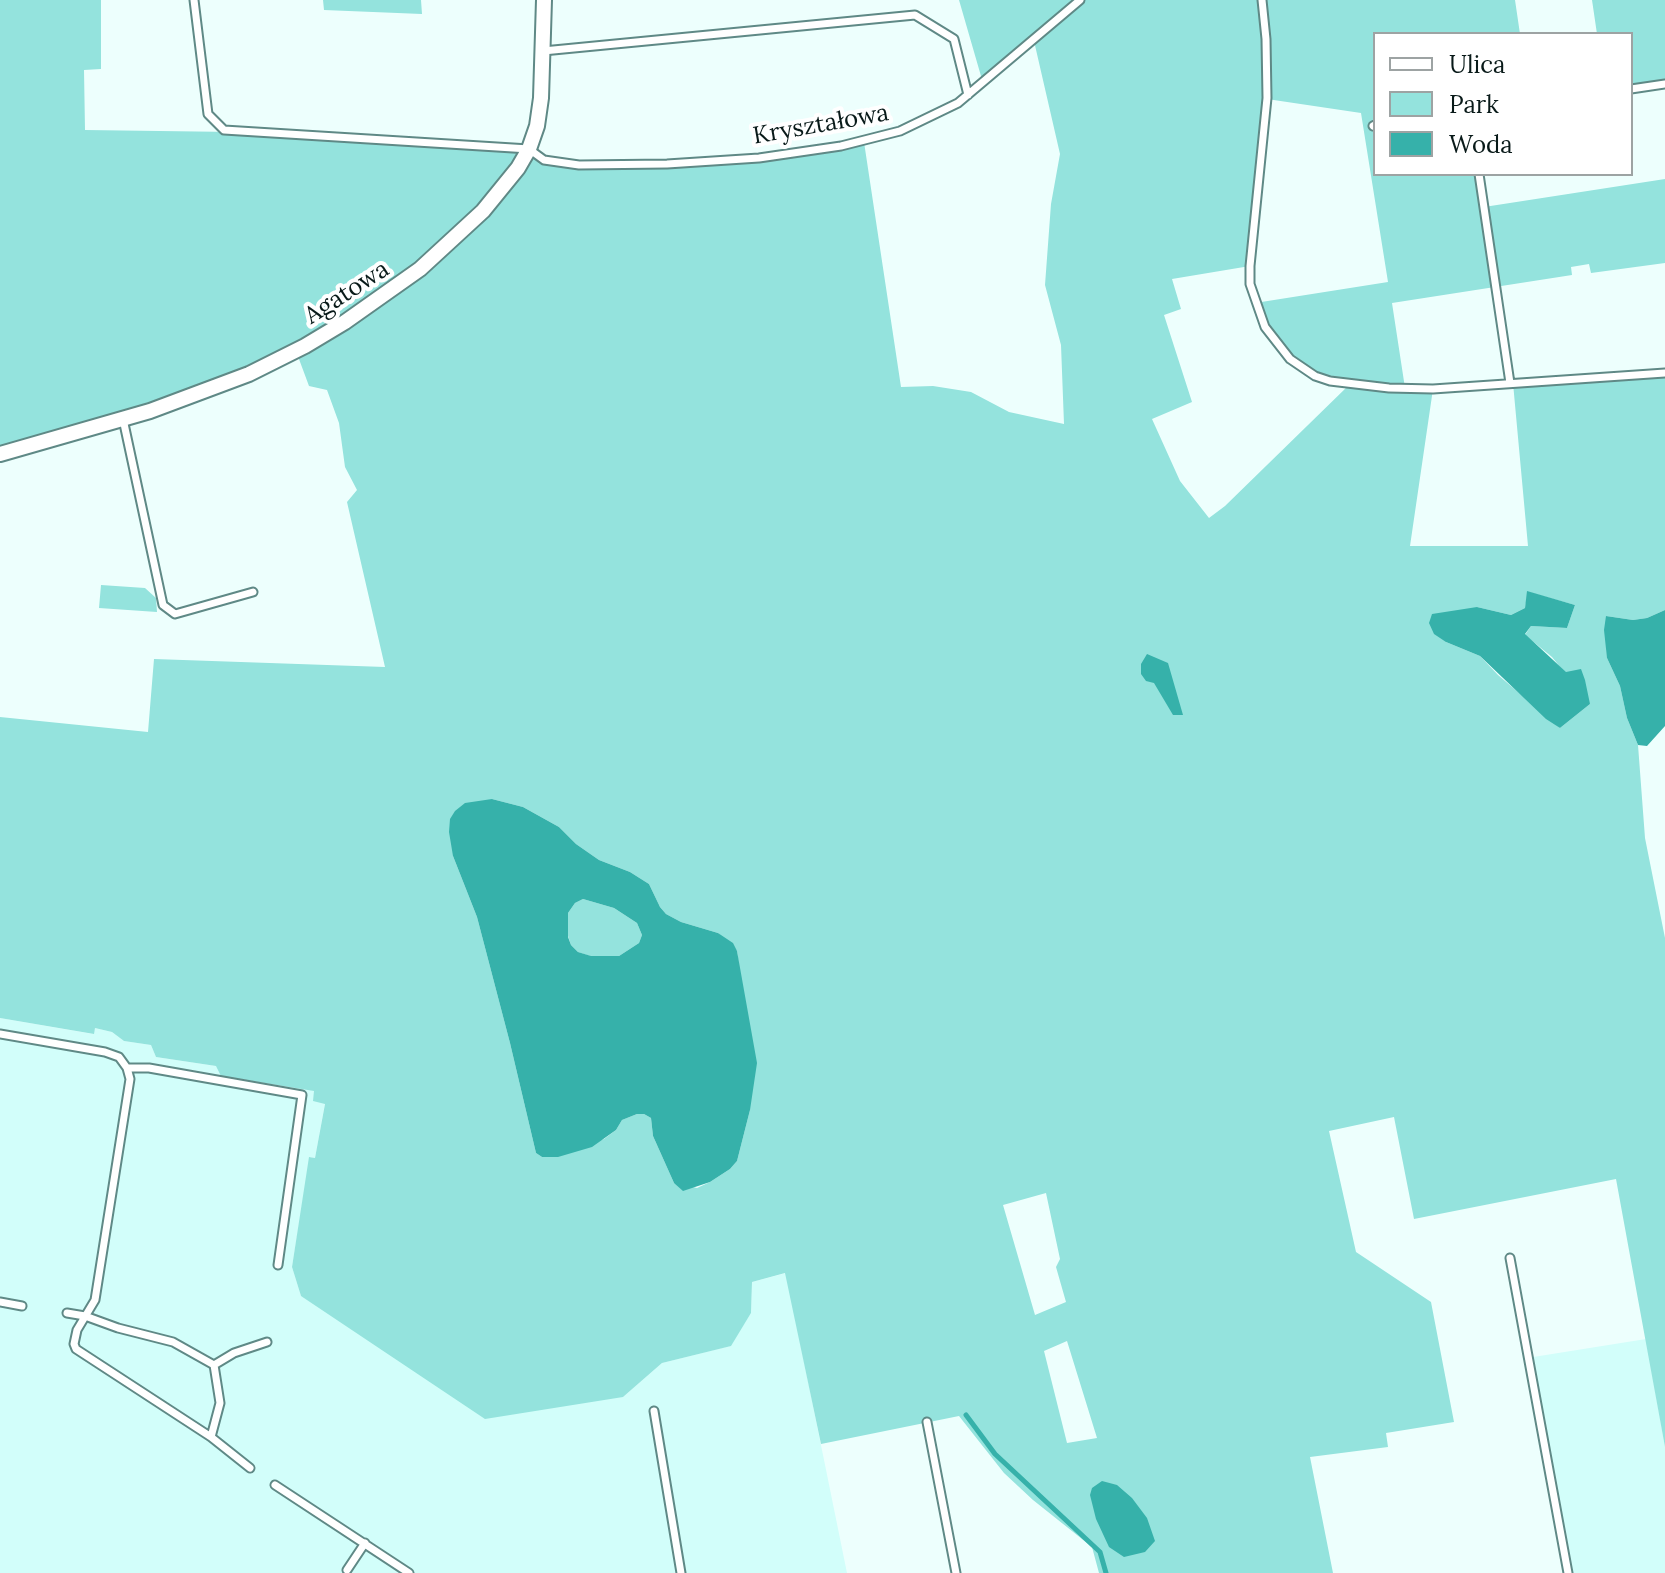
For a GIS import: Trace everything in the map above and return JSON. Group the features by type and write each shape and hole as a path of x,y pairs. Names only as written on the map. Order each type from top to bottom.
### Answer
{"street":[{"name":"Agatowa","path":"0,454 123,419 249,374 305,346 385,296 420,269 464,230 501,189 529,149 540,111 544,0"}],"lane":[{"name":"Kryształowa","path":"194,0 208,114 224,130 529,149 544,160 579,165 667,164 804,153 864,142 900,131 934,116 968,95 1080,0"},
{"path":"1262,0 1267,98 1250,266 1254,299 1265,327 1290,359 1315,376 1330,381 1389,388 1433,389 1665,373"},
{"path":"543,51 915,15 954,39 968,95"},
{"path":"1633,89 1665,84"},
{"path":"1479,176 1510,383"},
{"path":"123,419 163,605 175,614 253,592"},
{"path":"0,1034 113,1054 124,1061 130,1079 107,1237 95,1300 74,1337 76,1349 211,1437 250,1468"},
{"path":"127,1068 149,1068 302,1095 278,1265"},
{"path":"1510,1258 1568,1573"},
{"path":"0,1302 22,1306"},
{"path":"67,1313 173,1342 214,1365"},
{"path":"214,1365 234,1353 267,1342"},
{"path":"211,1437 220,1403 214,1365"},
{"path":"654,1411 681,1573"},
{"path":"927,1422 956,1573"},
{"path":"275,1485 409,1573"},
{"path":"347,1570 365,1543"}],"shaded area":[{"path":"0,1018 93,1034 95,1028 112,1032 124,1041 151,1045 156,1057 216,1066 315,1091 325,1103 315,1158 310,1157 292,1267 301,1296 623,1397 662,1363 730,1346 751,1313 752,1282 786,1273 847,1573 0,1573"},
{"path":"1646,1339 1665,1447 1665,1573 1568,1573 1527,1358"}],"green space":[{"path":"0,0 101,0 101,69 84,70 85,130 234,132 529,149 536,155 579,165 759,158 864,142 901,387 933,386 971,392 1009,412 1064,424 1061,345 1045,285 1051,204 1060,154 1034,41 983,83 959,0 1515,0 1520,32 1373,32 1373,176 1479,176 1484,207 1665,179 1665,263 1591,273 1589,264 1571,267 1572,275 1392,303 1405,388 1433,389 1410,546 1528,546 1513,383 1665,373 1665,610 1633,620 1606,616 1607,658 1620,686 1627,718 1638,745 1645,838 1665,938 1665,1447 1616,1179 1414,1219 1394,1117 1329,1131 1356,1252 1431,1302 1454,1422 1386,1433 1388,1447 1310,1457 1333,1573 1099,1573 1092,1547 1004,1473 959,1416 821,1444 785,1273 752,1282 751,1313 731,1346 662,1363 623,1397 485,1419 301,1296 292,1267 309,1157 315,1158 325,1104 313,1101 314,1091 221,1076 216,1066 156,1057 151,1045 124,1041 112,1032 95,1028 94,1034 0,1018 0,717 148,732 154,659 385,667 347,502 357,490 345,467 339,423 327,390 309,386 296,351 249,374 0,454","holes":["1267,99 1361,113 1388,282 1255,303 1281,350 1315,376 1349,385 1209,518 1180,481 1152,419 1192,402 1164,315 1181,309 1172,279 1250,266","1528,592 1575,605 1567,628 1531,626 1525,635 1552,657 1590,704 1560,728 1480,656 1446,642 1477,607 1511,615 1525,608","492,799 523,807 559,827 599,860 630,872 649,884 666,914 718,933 737,951 750,1110 737,1161 710,1182 697,1188 674,1183 653,1136 651,1118 644,1114 622,1120 616,1130 604,1139 542,1157 536,1153 477,917 453,856","1046,1193 1060,1259 1056,1267 1066,1302 1035,1315 1003,1205","1067,1341 1097,1438 1067,1443 1044,1351"]},
{"path":"323,0 421,0 422,14 324,10"},
{"path":"1592,0 1665,0 1665,84 1633,89 1633,32 1597,32"},
{"path":"101,585 145,588 156,598 157,612 99,608"},
{"path":"583,899 614,908 637,923 642,935 639,943 619,956 590,956 578,952 568,936 568,913 575,903"}],"water":[{"path":"1527,591 1575,605 1567,628 1531,626 1525,634 1566,672 1581,669 1590,704 1560,728 1546,719 1480,656 1446,642 1434,634 1429,623 1432,614 1477,607 1511,615 1525,608"},
{"path":"1665,610 1665,726 1647,746 1638,745 1627,718 1620,686 1607,658 1606,616 1633,620"},
{"path":"1147,654 1168,663 1183,715 1173,715 1154,683 1146,681 1141,674 1141,664"},
{"path":"492,799 523,807 559,827 599,860 630,872 649,884 666,914 718,933 733,943 757,1063 750,1110 737,1161 730,1169 710,1182 683,1191 674,1183 653,1136 651,1118 644,1114 622,1120 616,1130 592,1147 558,1157 542,1157 536,1153 477,917 453,856 450,819 465,803","holes":["583,899 614,908 637,923 642,935 639,943 619,956 591,956 578,952 568,937 568,913 575,903"]},
{"path":"1102,1481 1117,1485 1147,1518 1155,1541 1145,1552 1124,1557 1109,1547 1096,1519 1090,1495 1092,1488"}],"waterway":[{"path":"966,1415 995,1454 1100,1552 1106,1573"}]}
